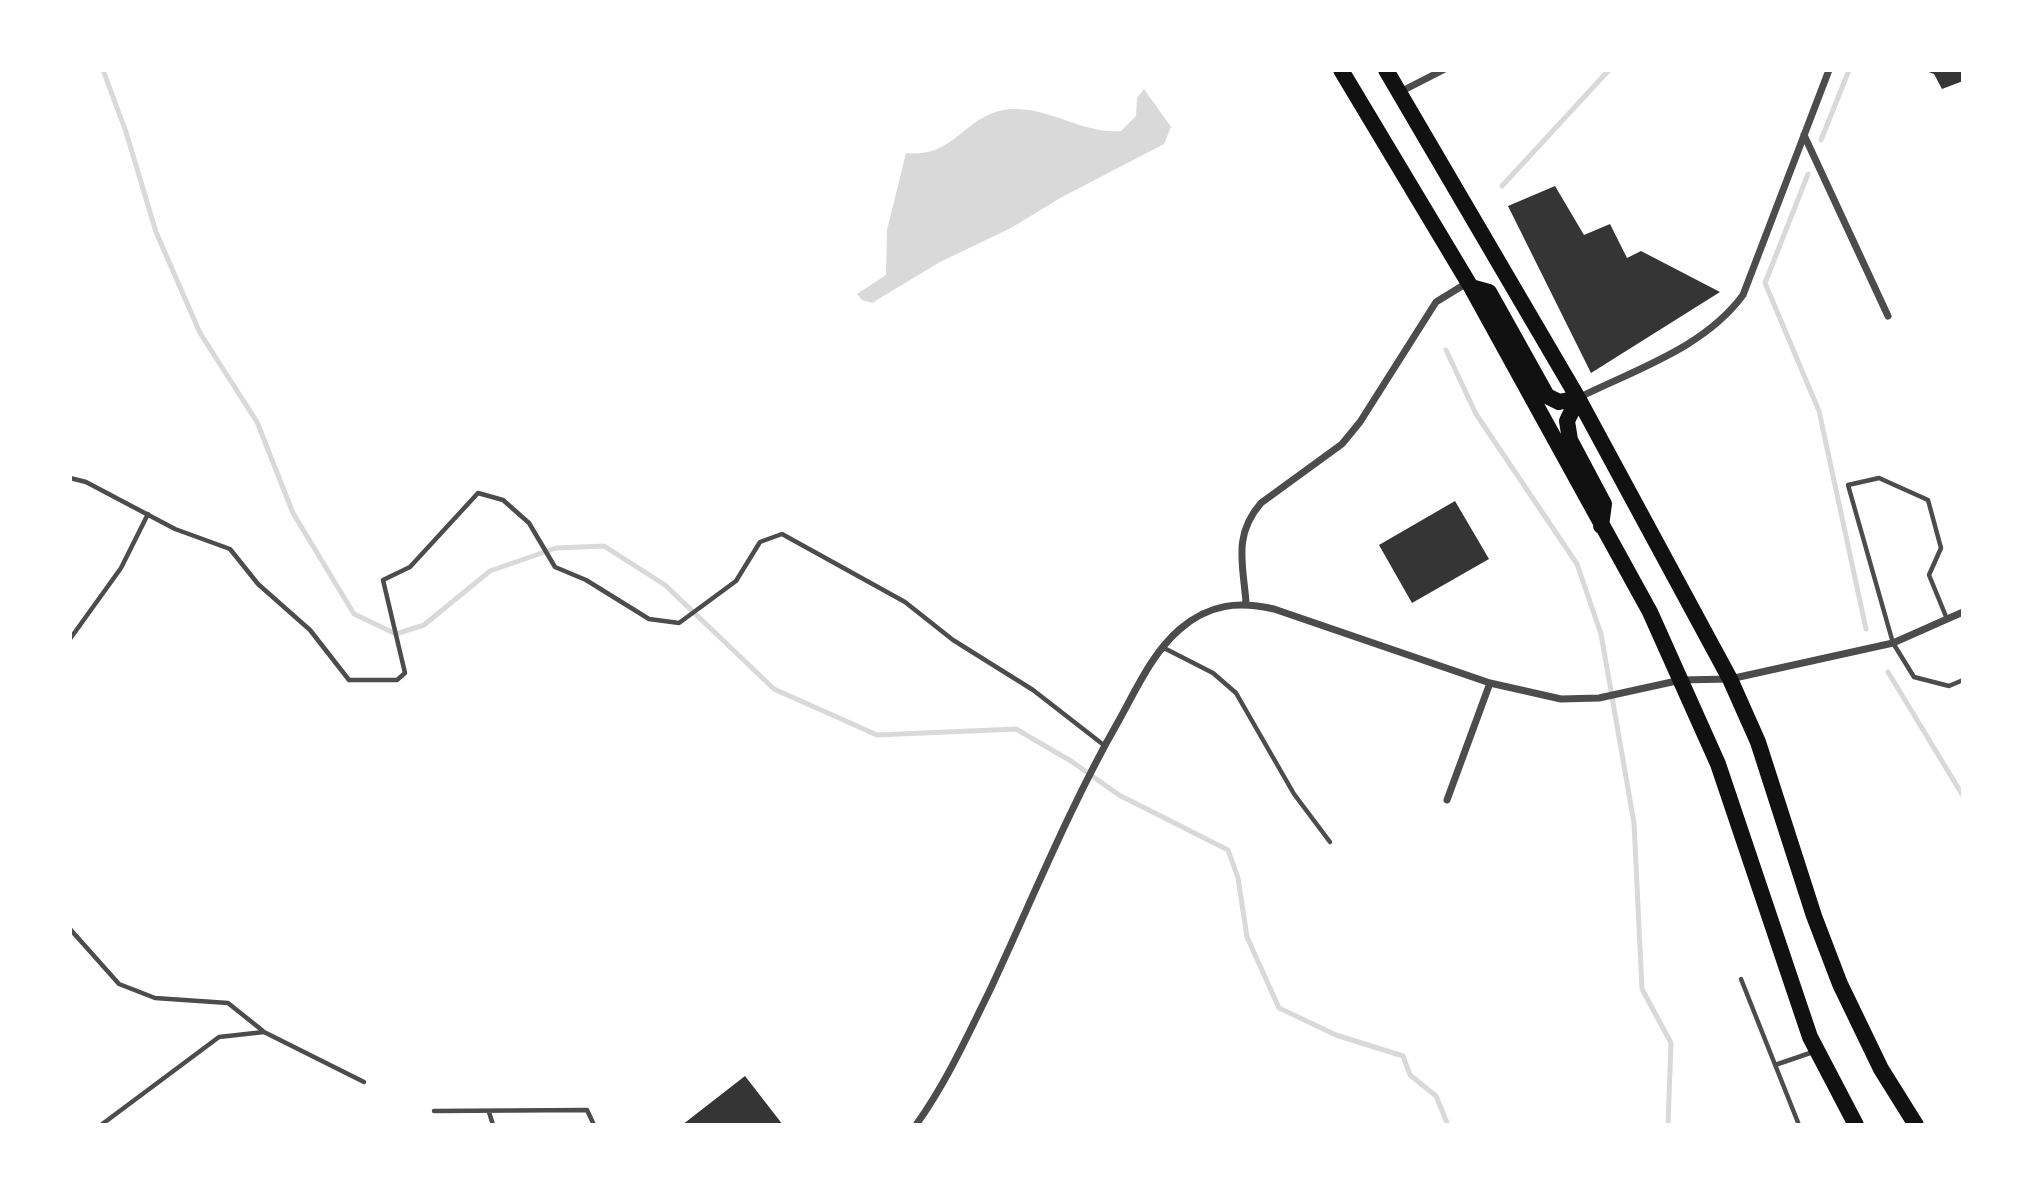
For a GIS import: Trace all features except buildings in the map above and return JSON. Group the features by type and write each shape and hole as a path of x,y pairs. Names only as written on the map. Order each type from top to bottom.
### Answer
{"highway":[{"path":"1341,70 1470,285 1650,612 1717,764 1817,1051 1856,1125"},
{"path":"1386,70 1578,398 1730,679 1758,742 1814,916 1840,984 1881,1069 1916,1125"},
{"path":"1470,285 1489,292 1548,396 1559,402 1578,398"},
{"path":"1578,398 1567,421 1570,440 1604,504 1601,526"}],"street":[{"path":"1399,93 1443,70"},
{"path":"1578,398 1696,340 1725,319 1743,295 1829,70"},
{"path":"1804,135 1888,316"},
{"path":"1246,602 1241,545 1243,530 1252,514 1261,503 1342,444 1360,422 1436,302 1470,285"},
{"path":"916,1125 955,1064 1098,758 1157,654 1178,630 1198,616 1219,607 1246,602 1274,608 1490,683 1561,699 1599,698 1682,680 1730,679 1893,643 1963,612"},
{"path":"1447,800 1490,683"}],"lane":[{"path":"70,478 86,482 175,529 230,549 258,584 310,630 349,680 397,680 405,673 383,580 410,567 478,494 503,500 528,523 555,567 586,580 649,619 679,623 736,581 760,542 782,534 905,602 953,639 1033,690 1105,746"},
{"path":"1947,619 1929,575 1941,548 1928,500 1879,478 1848,485 1893,643 1914,677 1949,686 1963,680"},
{"path":"70,639 121,568 148,514"},
{"path":"1164,648 1213,673 1236,693 1293,794 1330,842"},
{"path":"70,929 119,984 155,998 228,1003 264,1032 364,1082"},
{"path":"1741,979 1799,1125"},
{"path":"101,1125 219,1037 264,1032"},
{"path":"1774,1065 1817,1051"},
{"path":"434,1111 587,1110 594,1125"},
{"path":"489,1112 493,1125"}],"shaded area":[{"path":"1144,89 1171,127 1164,144 1062,197 1011,228 940,262 872,303 862,300 857,294 886,275 887,230 906,153 923,153 937,149 982,118 1011,109 1039,112 1093,129 1121,131 1136,116 1137,98"}],"waterway":[{"path":"103,70 126,132 156,232 200,333 257,422 293,513 354,614 396,634 424,625 490,571 556,548 604,546 665,585 774,689 877,735 1016,729 1071,761 1119,795 1228,850 1238,878 1247,937 1279,1008 1336,1035 1403,1056 1410,1075 1436,1096 1448,1125"},
{"path":"1502,186 1609,70"},
{"path":"1821,140 1849,70"},
{"path":"1808,174 1765,283 1819,411 1866,629"},
{"path":"1446,350 1476,414 1577,564 1601,634 1634,823 1642,989 1671,1043 1668,1125"},
{"path":"1888,672 1963,796"}]}
